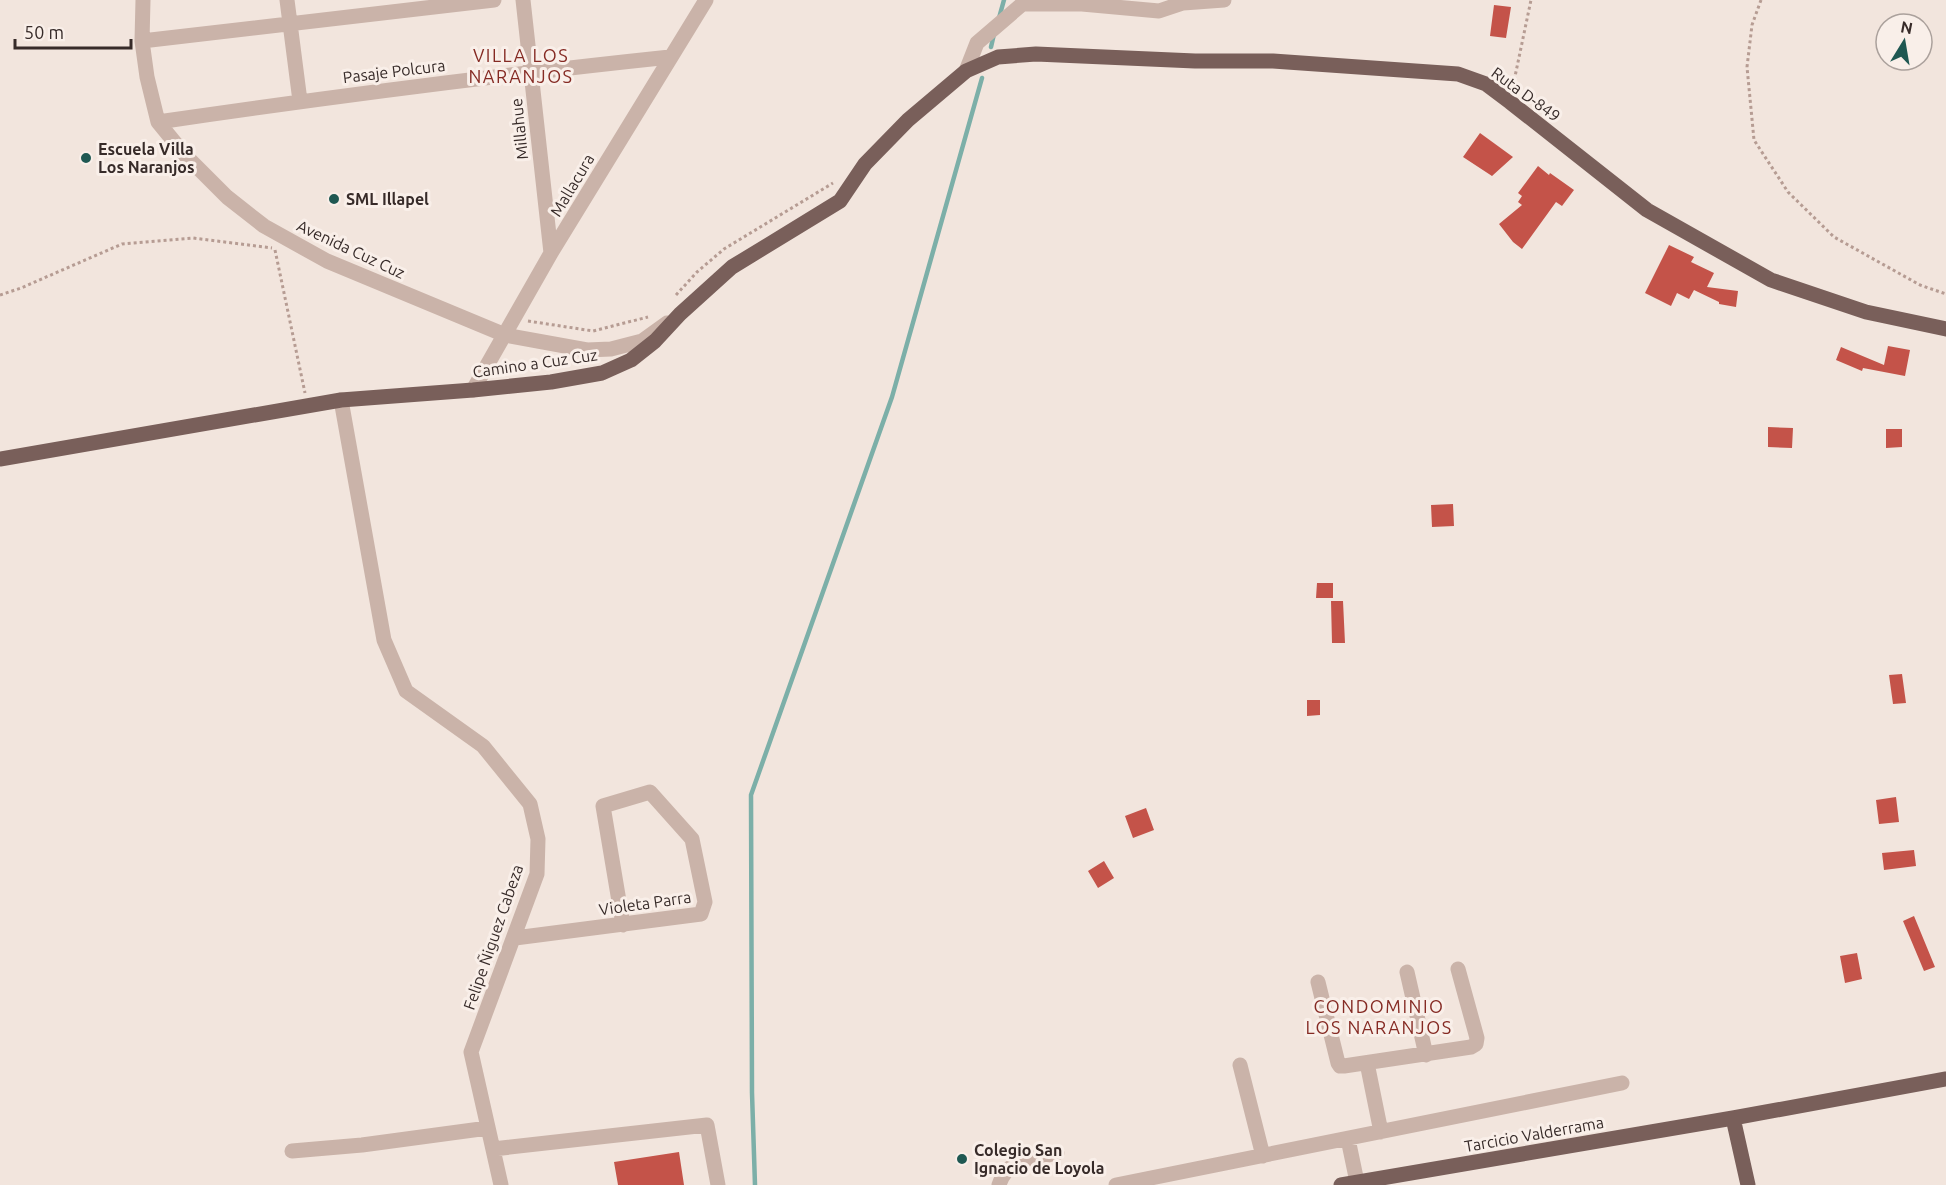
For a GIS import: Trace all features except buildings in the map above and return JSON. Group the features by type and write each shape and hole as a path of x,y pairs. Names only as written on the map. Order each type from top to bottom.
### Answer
{"main road":[{"name":"Ruta D-849","path":"966,71 998,57 1036,54 1195,61 1285,62 1458,74 1486,84 1647,210 1771,280 1866,312 1946,329"},
{"name":"Camino a Cuz Cuz","path":"0,459 341,400 551,382 602,373 631,360 656,341 680,314 732,267 840,201 865,164 908,120 966,71"},
{"name":"Tarcicio Valderrama","path":"1341,1185 1946,1079"},
{"path":"1733,1118 1748,1185"}],"street":[{"name":"Avenida Cuz Cuz","path":"143,0 142,41 147,77 158,122 185,155 227,197 264,226 327,261 505,335 587,350 610,350 642,340 680,314"},
{"path":"287,0 300,101"},
{"path":"142,41 494,0"},
{"name":"Millahue","path":"523,0 551,254"},
{"name":"Mallacura","path":"473,390 551,254 705,0"},
{"path":"966,71 977,43 1025,2 1082,4 1159,12 1183,3 1224,0"},
{"name":"Pasaje Polcura","path":"158,122 531,71 670,57"},
{"name":"Felipe Ñiguez Cabeza","path":"341,400 384,640 406,691 483,746 530,804 538,838 537,874 471,1052 501,1185"},
{"name":"Violeta Parra","path":"515,938 623,925 701,914 705,902 692,839 650,792 603,806 623,925"},
{"path":"1318,982 1340,1066 1471,1047 1476,1044 1477,1038 1458,969"},
{"path":"1407,972 1426,1054"},
{"path":"1367,1063 1381,1132"},
{"path":"1240,1065 1263,1156"},
{"path":"1116,1185 1622,1083"},
{"path":"493,1149 707,1125 718,1185"},
{"path":"292,1151 362,1145 488,1128"},
{"path":"1348,1139 1357,1182"},
{"path":"999,1185 1002,1173 1015,1162 1057,1153"}],"path":[{"path":"1510,102 1531,0"},
{"path":"1761,0 1752,25 1747,68 1754,140 1788,192 1834,237 1920,285 1946,294"},
{"path":"674,298 697,272 724,249 834,182"},
{"path":"264,226 275,248 307,406"},
{"path":"0,296 122,244 193,238 275,248"},
{"path":"525,314 526,321 592,331 651,316"}],"waterway":[{"path":"999,18 1004,0"},
{"path":"991,47 994,34"},
{"path":"755,1185 752,1093 751,795 892,397 982,78"}],"place":[{"name":"Escuela Villa Los Naranjos","path":"86,158"},
{"name":"SML Illapel","path":"334,199"},
{"name":"Colegio San Ignacio de Loyola","path":"962,1159"}],"district":[{"name":"VILLA LOS NARANJOS","path":"521,66"},
{"name":"CONDOMINIO LOS NARANJOS","path":"1379,1017"}]}
